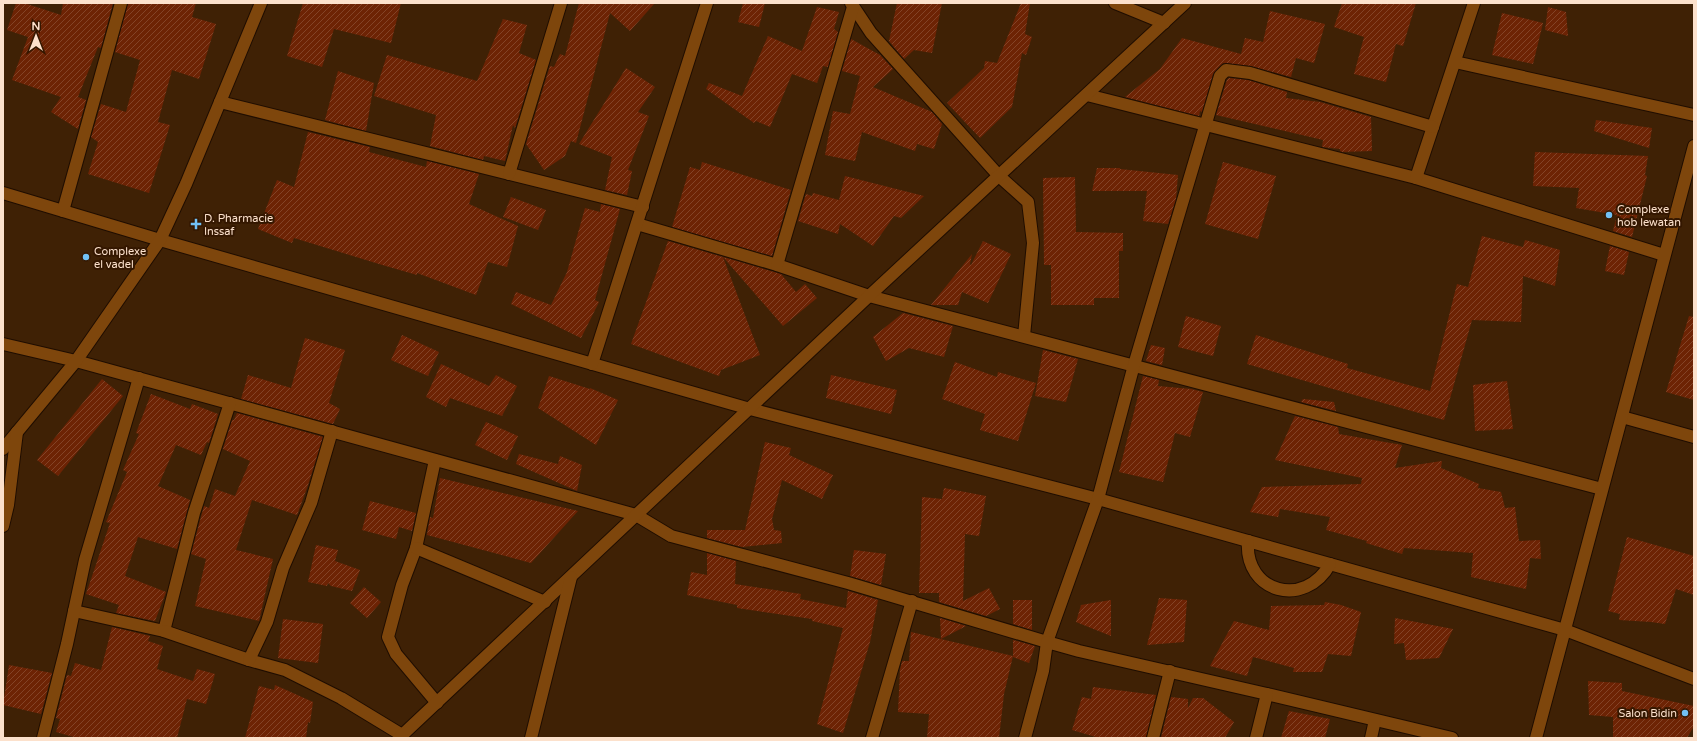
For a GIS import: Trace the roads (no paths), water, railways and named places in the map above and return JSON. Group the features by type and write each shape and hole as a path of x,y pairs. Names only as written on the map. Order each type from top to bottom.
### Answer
{"street":[{"path":"63,211 121,3"},
{"path":"3,449 76,360 160,240 186,184 261,3"},
{"path":"509,174 562,3"},
{"path":"592,364 707,3"},
{"path":"1115,3 1164,23"},
{"path":"74,611 164,631 249,660 285,670 341,698 401,737 869,296 1186,3"},
{"path":"1416,178 1455,62 1471,4"},
{"path":"852,5 871,33 998,176 1028,202 1033,242 1024,336"},
{"path":"777,265 852,5"},
{"path":"1455,62 1694,115"},
{"path":"1026,738 1043,671 1047,642 1098,499 1134,365 1220,76 1226,70 1250,73 1433,127"},
{"path":"1087,95 1416,178 1664,255"},
{"path":"220,102 643,207"},
{"path":"1536,738 1694,146"},
{"path":"3,193 160,240 750,409 1098,499 1565,630 1694,679"},
{"path":"637,224 777,265 869,296 1602,489"},
{"path":"3,344 76,360 636,515 671,536 912,601 1079,651 1452,738"},
{"path":"47,737 85,560 140,378"},
{"path":"164,631 194,514 230,403"},
{"path":"1622,417 1694,437"},
{"path":"249,660 267,622 283,568 311,503 332,431"},
{"path":"3,526 8,505 17,432"},
{"path":"435,460 416,548 402,585 388,637 396,654 437,703"},
{"path":"1248,541 1247,551 1249,562 1254,572 1266,583 1281,590 1301,590 1310,586 1319,580 1330,564"},
{"path":"416,548 545,602"},
{"path":"531,738 571,577"},
{"path":"872,738 912,601"},
{"path":"1153,738 1170,671"},
{"path":"1256,738 1268,694"},
{"path":"1371,738 1375,720"}],"place":[{"name":"Complexe hob lewatan","path":"1609,215"},
{"name":"D. Pharmacie Inssaf","path":"196,224"},
{"name":"Complexe el vadel","path":"86,257"},
{"name":"Salon Bidin","path":"1685,713"}]}
